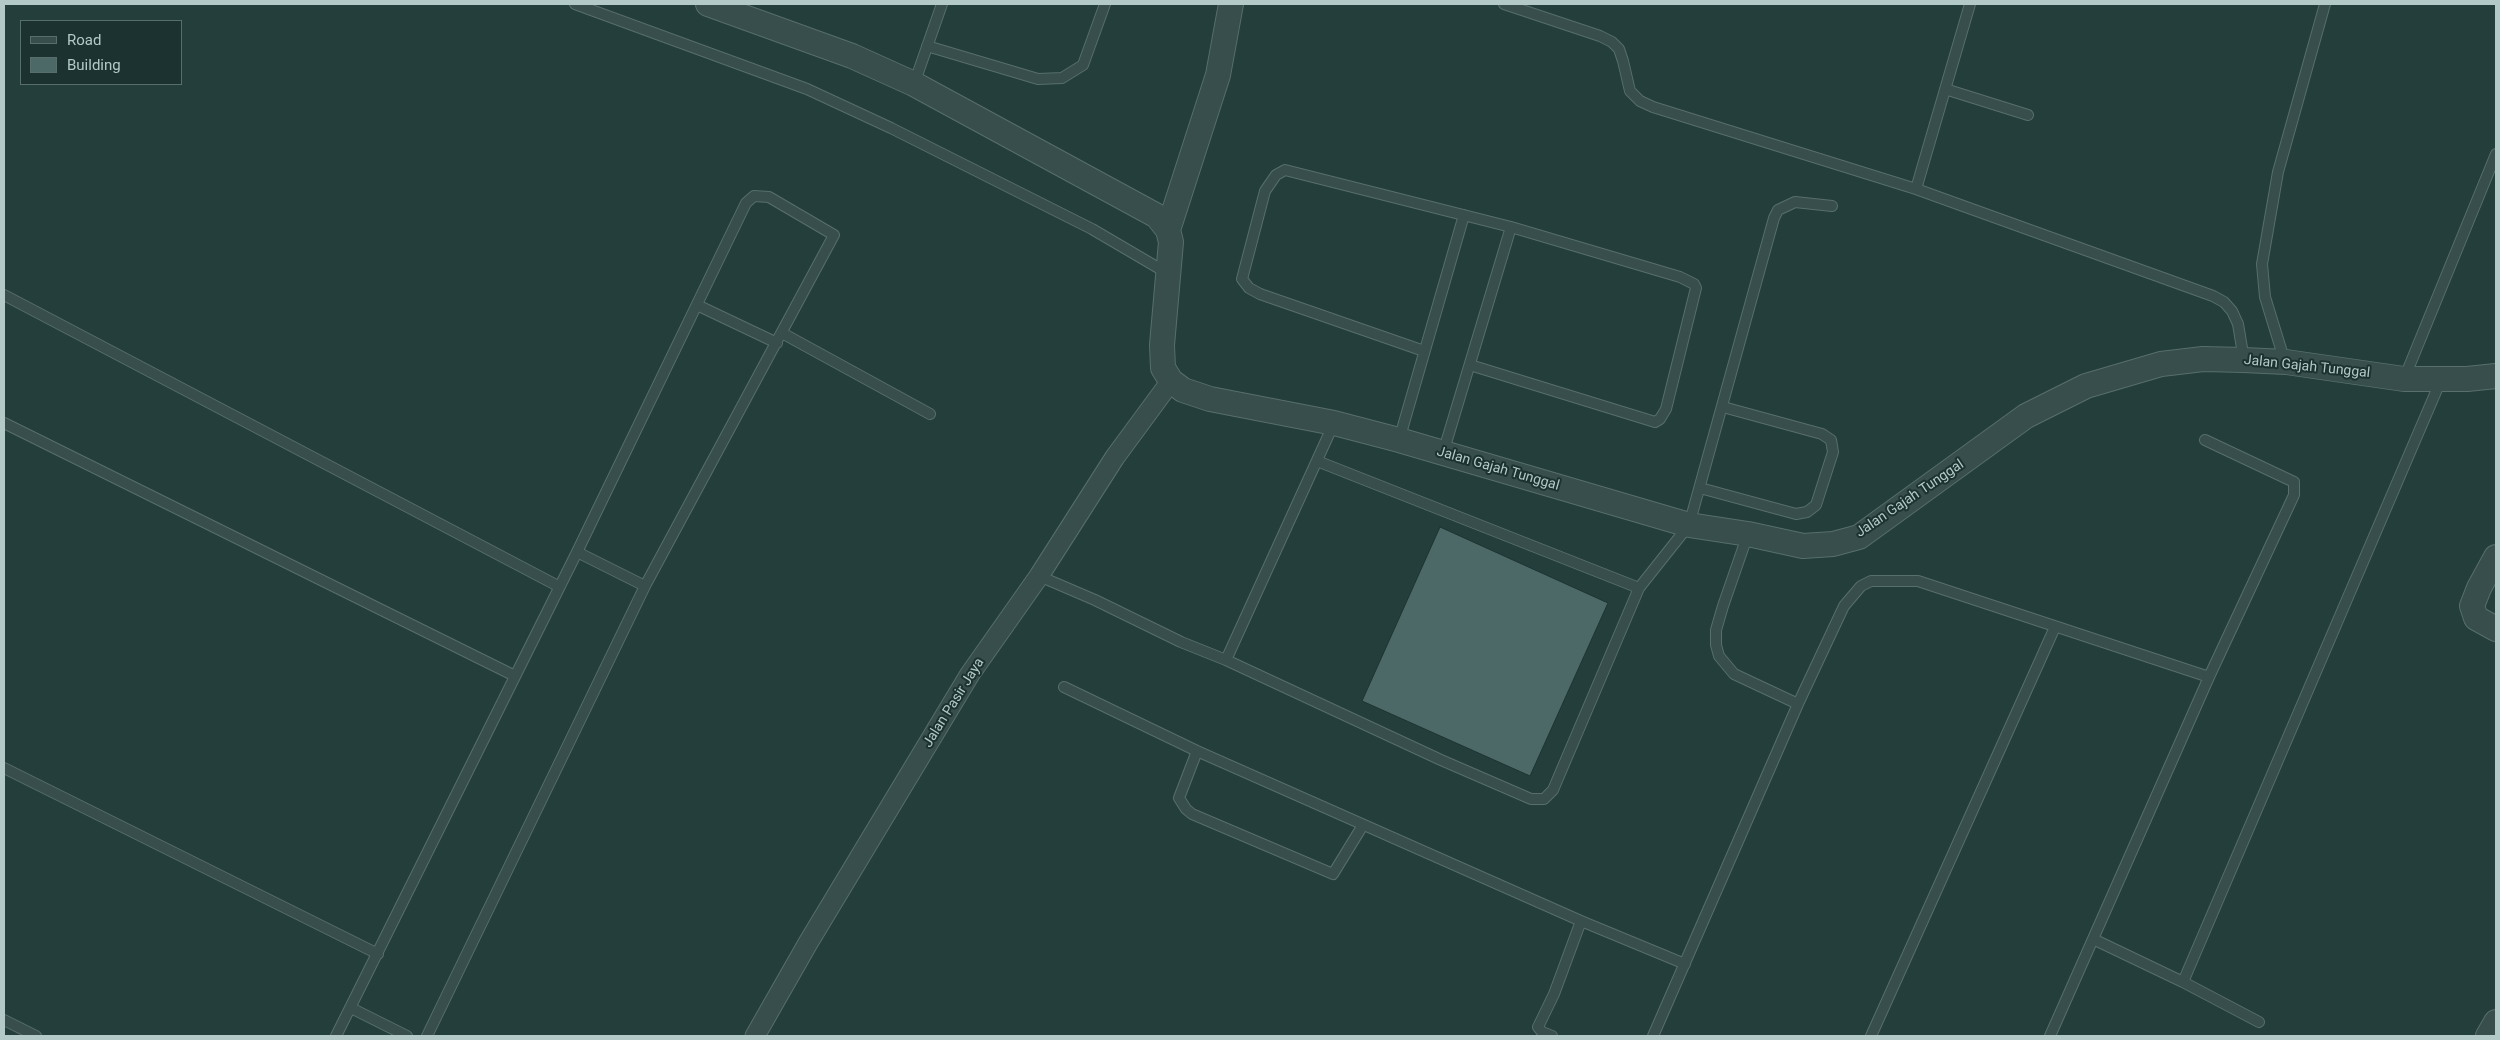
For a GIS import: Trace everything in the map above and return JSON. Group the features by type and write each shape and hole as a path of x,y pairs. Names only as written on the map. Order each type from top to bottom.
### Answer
{"street":[{"path":"708,4 852,56 914,84 1157,216 1168,230 1171,242 1162,345 1163,368 1171,381"},
{"path":"1168,230 1218,75 1231,4"},
{"name":"Jalan Gajah Tunggal","path":"1171,381 1184,390 1210,399 1334,423 1399,440 1689,525 1748,534 1803,546 1833,544 1859,537 2026,416 2086,386 2161,364 2203,359 2244,360 2286,362 2404,379 2441,380 2496,376"},
{"name":"Jalan Pasir Jaya","path":"754,1036 970,674 1039,576 1114,457 1171,381"},
{"path":"2496,557 2479,588 2472,606 2476,618 2496,629"},
{"path":"2488,1036 2496,1022"}],"lane":[{"path":"575,4 807,89 891,128 1092,230 1167,273"},
{"path":"914,84 942,4"},
{"path":"927,46 1038,79 1062,78 1083,65 1105,4"},
{"path":"1504,4 1600,36 1612,42 1618,49 1623,61 1630,91 1640,100 1653,107 1916,189 2224,302 2232,311 2238,324 2244,360"},
{"path":"1916,189 1970,4"},
{"path":"2286,362 2265,297 2262,264 2278,172 2325,4"},
{"path":"1945,89 2028,115"},
{"path":"2404,379 2496,154"},
{"path":"1424,351 1260,294 1249,288 1242,279 1265,191 1276,175 1285,170 1511,227 1680,277 1694,284 1696,294 1666,409 1660,419 1655,422 1470,364"},
{"path":"336,1036 558,586 577,552 746,203 754,196 762,195 834,235 645,586 427,1036"},
{"path":"1039,576 1531,800 1544,800 1553,790 1639,588 1689,525 1774,218 1778,210 1795,202 1832,206"},
{"path":"1399,440 1464,215"},
{"path":"1443,453 1511,227"},
{"path":"4,295 558,586"},
{"path":"697,305 777,343"},
{"path":"782,333 930,414"},
{"path":"2183,982 2441,380"},
{"path":"1700,488 1796,514 1807,512 1816,505 1833,452 1830,440 1822,434 1723,407"},
{"path":"1226,660 1334,423"},
{"path":"4,424 515,676"},
{"path":"2050,1036 2209,677 2294,495 2294,482 2205,440"},
{"path":"1317,461 1639,588"},
{"path":"1748,534 1718,622 1716,645 1719,656 1734,674 1798,704"},
{"path":"577,552 645,586"},
{"path":"1653,1036 1798,704 1846,602 1861,586 1871,581 1918,581 2209,677"},
{"path":"1871,1036 2055,627"},
{"path":"1064,687 1197,751 1363,825 1581,921 1686,964"},
{"path":"1197,751 1179,798 1186,809 1192,814 1333,874 1363,825"},
{"path":"4,768 378,954"},
{"path":"1552,1036 1542,1032 1538,1027 1554,994 1581,921"},
{"path":"2093,939 2183,982 2259,1022"},
{"path":"351,1008 407,1036"},
{"path":"4,1020 36,1036"}],"building":[{"path":"1440,527 1608,603 1530,776 1362,701"}]}
